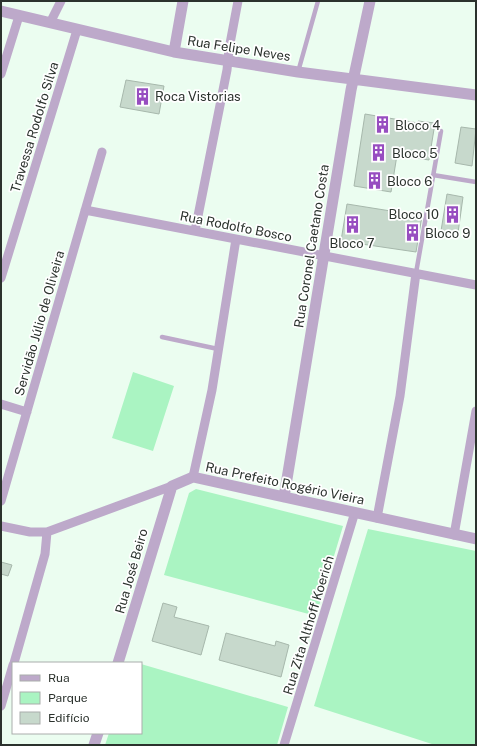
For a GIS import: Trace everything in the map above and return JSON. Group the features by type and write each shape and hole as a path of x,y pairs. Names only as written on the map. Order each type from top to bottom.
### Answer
{"street":[{"path":"50,23 61,1"},
{"path":"174,52 183,1"},
{"path":"194,231 227,70 227,61 238,1"},
{"name":"Rua Coronel Caetano Costa","path":"284,497 353,79 370,1"},
{"name":"Rua Felipe Neves","path":"1,11 174,52 298,72 476,95"},
{"path":"1,74 19,16"},
{"name":"Travessa Rodolfo Silva","path":"1,278 77,30"},
{"name":"Servidão Júlio de Oliveira","path":"1,501 102,152"},
{"name":"Rua Rodolfo Bosco","path":"85,210 476,285"},
{"path":"193,477 212,390 236,239"},
{"path":"377,518 400,396 416,273"},
{"path":"1,404 27,412"},
{"path":"454,535 476,411"},
{"name":"Rua Prefeito Rogério Vieira","path":"1,526 30,532 47,532 193,477 476,539"},
{"name":"Rua José Beiro","path":"118,662 172,486"},
{"name":"Rua Zita Althoff Koerich","path":"284,745 355,512"},
{"path":"14,662 45,554 47,532"},
{"path":"1,706 4,689 12,667"},
{"path":"94,745 98,734"}],"lane":[{"path":"298,72 318,1"},
{"path":"416,273 441,132"},
{"path":"433,175 476,182"},
{"path":"162,337 218,349"}],"green space":[{"path":"133,372 174,386 153,451 112,438"},
{"path":"196,489 343,526 316,616 164,575 189,493"},
{"path":"368,529 476,551 476,745 435,745 314,706"},
{"path":"142,664 288,707 277,745 105,745 109,734 142,734"}],"building":[{"name":"Roca Vistorias","path":"126,80 164,86 159,114 120,107"},
{"path":"365,114 418,123 418,121 435,123 429,160 397,155 391,192 354,186"},
{"path":"461,127 476,129 472,166 455,163"},
{"name":"Bloco 10","path":"447,194 463,197 458,233 441,231"},
{"path":"347,204 422,216 416,252 341,241"},
{"path":"1,562 12,565 8,576 1,574"},
{"path":"163,603 177,607 174,617 209,626 201,655 152,641"},
{"path":"226,633 275,646 276,641 289,645 281,677 219,660"}],"place":[{"name":"Roca Vistorias","path":"142,96"},
{"name":"Bloco 4","path":"382,125"},
{"name":"Bloco 5","path":"379,153"},
{"name":"Bloco 6","path":"374,181"},
{"name":"Bloco 10","path":"452,214"},
{"name":"Bloco 7","path":"352,224"},
{"name":"Bloco 9","path":"412,233"}]}
